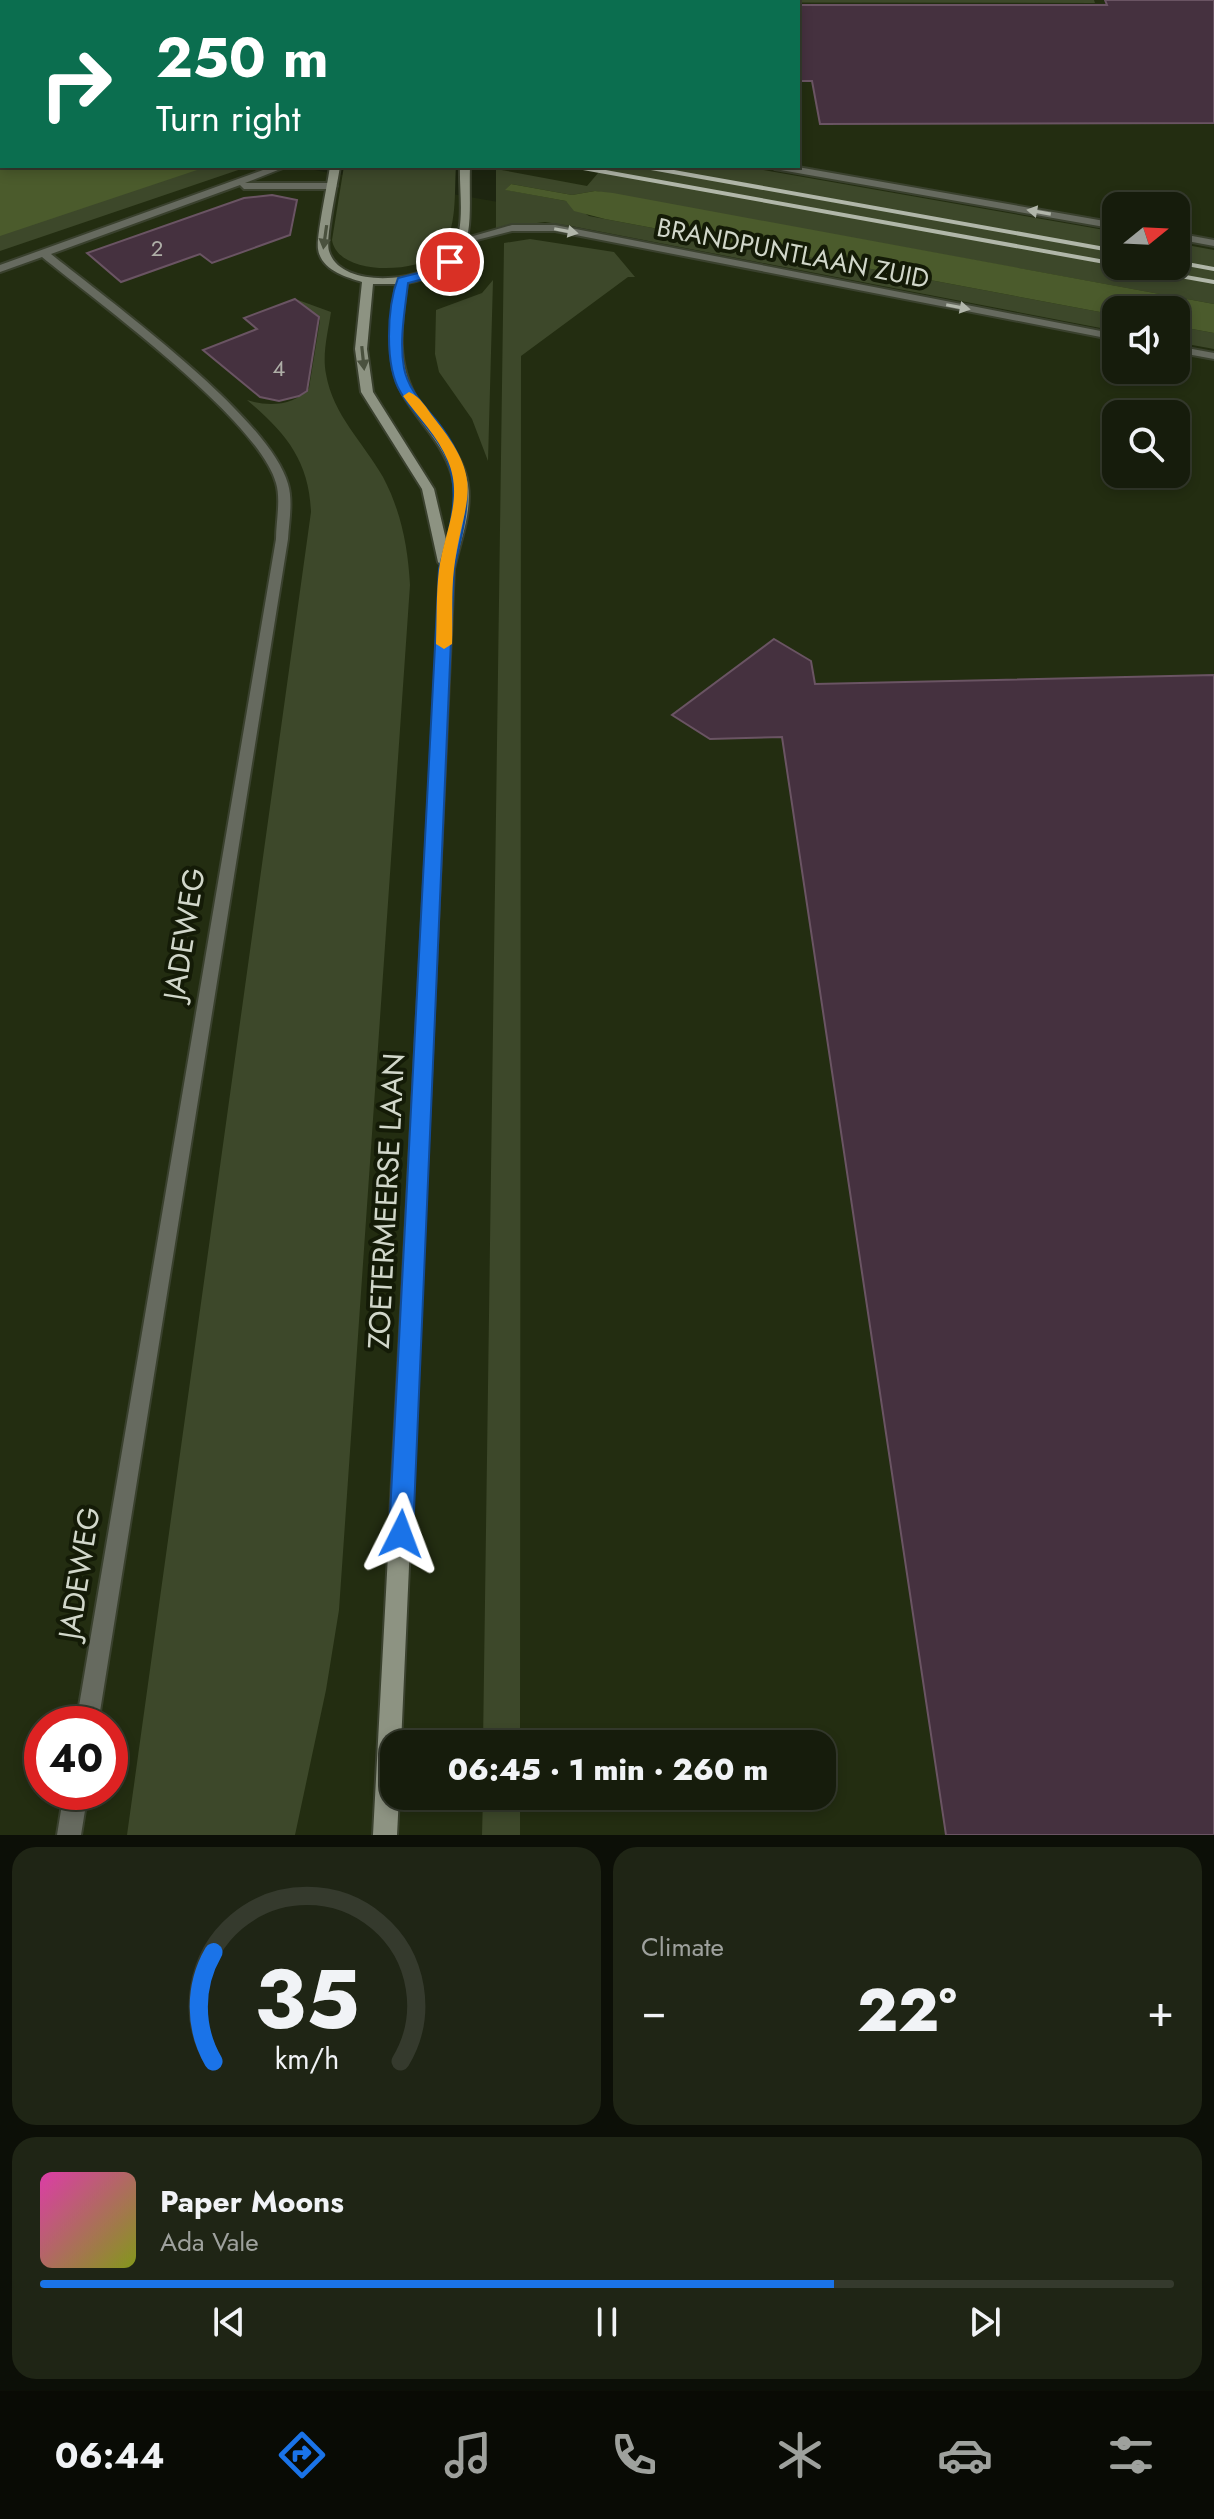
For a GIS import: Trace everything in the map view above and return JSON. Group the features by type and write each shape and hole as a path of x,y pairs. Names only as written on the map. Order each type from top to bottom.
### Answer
{"street":[{"path":"0,269 278,168"},
{"path":"335,168 325,258 337,270 368,280 402,280 445,266 455,256 461,241 465,168"},
{"path":"786,168 1102,224"},
{"path":"230,187 332,186"},
{"name":"BRANDPUNTLAAN ZUID","path":"461,241 512,228 555,228 1102,334"},
{"path":"1190,239 1214,243"},
{"name":"JADEWEG","path":"44,254 202,385 256,437 282,482 282,539 90,1706"},
{"name":"ZOETERMEERSE LAAN","path":"368,280 361,349 367,392 428,489 447,569"},
{"name":"ZOETERMEERSE LAAN","path":"385,1835 447,569 462,503 462,484 455,461 441,436 406,392 398,370 395,344 402,280"},
{"path":"1190,352 1214,356"},
{"path":"69,1835 73,1810"}],"shaded area":[{"path":"800,0 1214,0 1214,1835 0,1835 0,247 237,168 303,168 504,203 504,168 800,168"},
{"path":"800,0 1094,0 1095,3 800,2"},
{"path":"0,168 244,168 0,251"},
{"path":"0,168 203,168 0,236"},
{"path":"344,168 456,168 450,233 440,251 430,259 399,267 364,266 349,261 338,252 332,240"},
{"path":"602,168 751,168 1102,230 1102,280 1190,280 1190,246 1214,250 1214,304 1190,300 1190,296 1170,296 595,191 572,195 511,184 506,190 566,201 589,216 1102,312 1102,328 571,226 545,222 496,228 496,169 587,186"},
{"path":"511,184 572,195 595,191 613,193 1171,296 1102,296 1102,312 605,219 574,211 566,201 505,190"},
{"path":"530,239 614,252 635,277 628,277 521,356 520,1730 483,1730 504,243"},
{"path":"493,280 488,461 472,419 439,372 435,354 436,310 482,293"},
{"path":"298,300 331,312 325,359 330,389 342,415 383,477 395,503 410,585 339,1610 326,1690 295,1835 127,1835 311,512 306,477 292,448 273,424 247,400 263,404 289,402 309,388 320,320"},
{"path":"1190,300 1214,304 1214,333 1190,329"},
{"path":"1190,329 1214,333 1214,349 1190,345"},
{"path":"483,1810 520,1810 520,1835 482,1835"}],"building":[{"path":"1105,0 1214,0 1214,123 820,124 812,81 800,81 800,5 1107,5"},
{"path":"272,195 297,200 290,235 212,263 200,254 121,282 87,253 244,198"},
{"path":"295,299 319,317 307,391 299,396 279,401 260,397 203,350 257,329 244,318"},
{"path":"774,639 811,661 815,684 1214,675 1214,1835 946,1835 782,737 710,739 672,715"}],"railway":[{"path":"583,168 1102,261"},
{"path":"651,168 1102,248"},
{"path":"1190,265 1214,269"},
{"path":"1190,278 1214,282"}],"slow traffic":[{"path":"409,396 441,436 455,461 462,484 462,503 447,569 444,644"}],"route":[{"path":"401,1534 447,569 462,503 462,484 455,461 441,436 406,392 398,370 395,344 402,280 421,277 450,262"}]}
